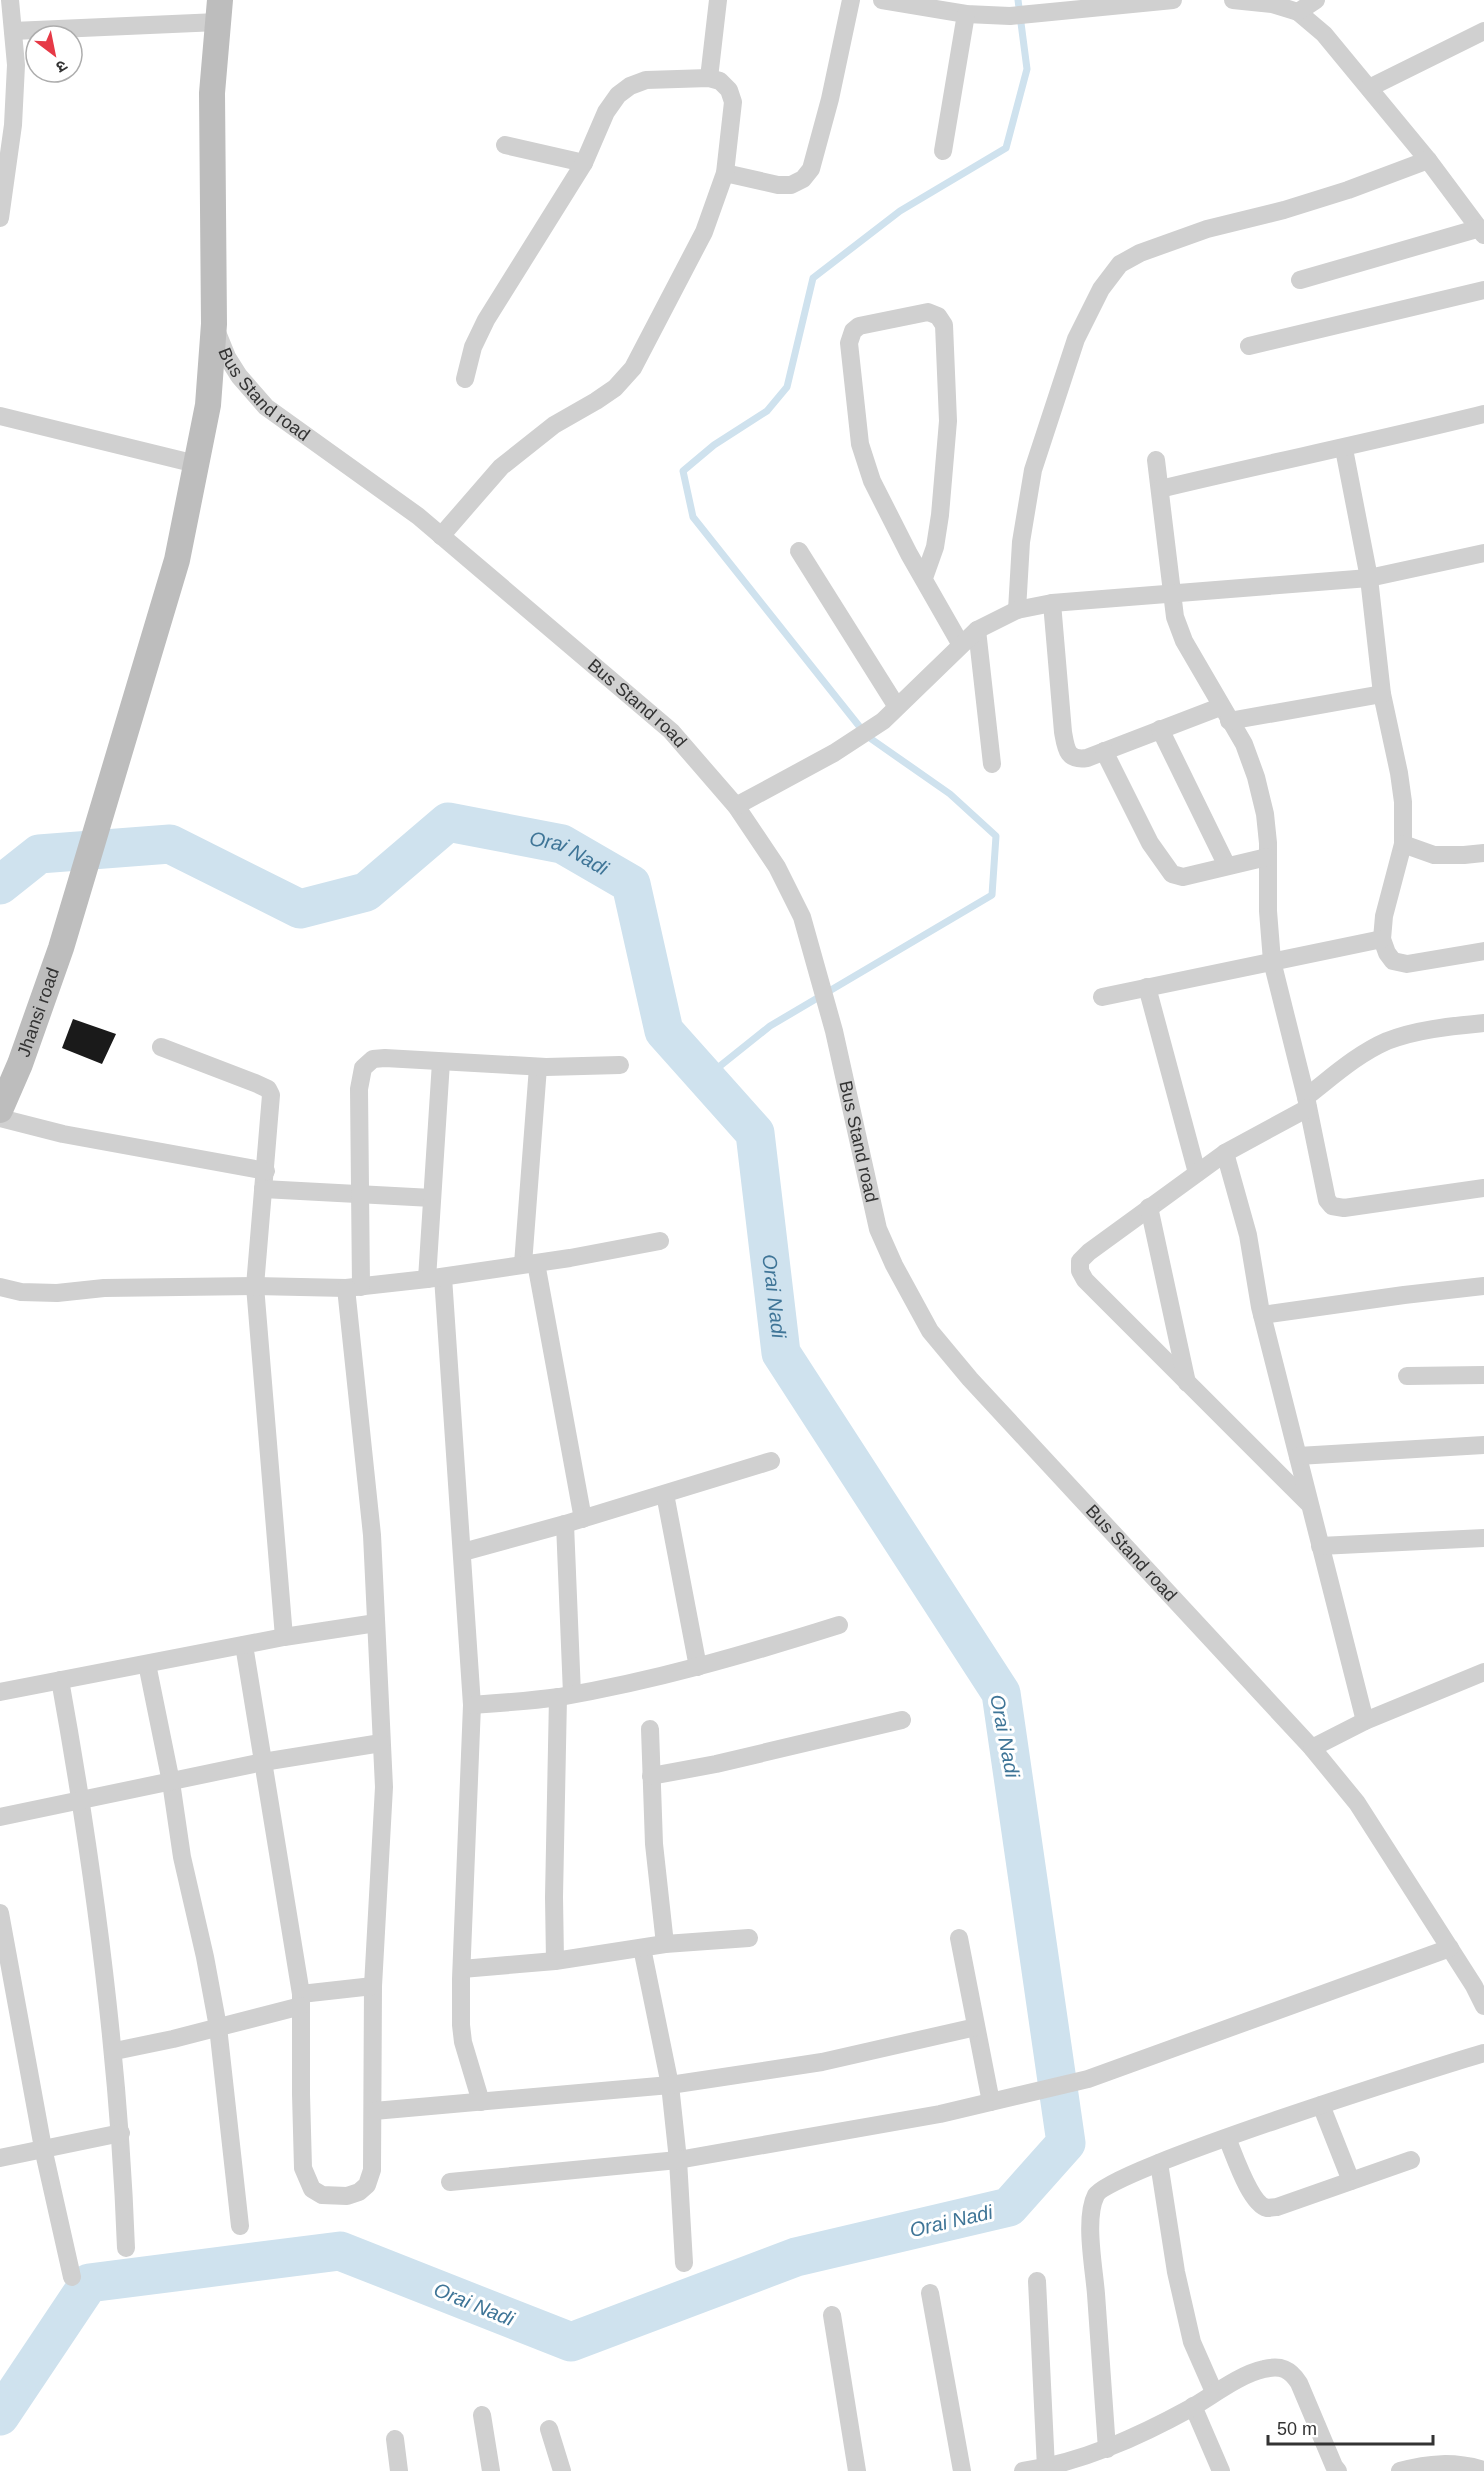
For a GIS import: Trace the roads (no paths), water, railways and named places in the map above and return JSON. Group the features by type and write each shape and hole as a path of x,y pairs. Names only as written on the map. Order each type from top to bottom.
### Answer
{"street":[{"path":"0,218 13,125 7,98 16,65 10,0"},
{"path":"708,78 718,0"},
{"path":"725,173 778,186 791,185 803,178 811,169 830,99 851,0"},
{"path":"882,0 966,14 1010,16 1058,11 1086,4 1173,0"},
{"path":"1233,0 1272,4 1298,12 1323,34 1428,160 1482,231 1300,280"},
{"path":"1298,12 1316,0"},
{"path":"13,31 219,11"},
{"name":"Jhansi road","path":"0,1110 20,1064 61,948 177,560 208,405 214,324 212,93 219,11"},
{"path":"943,151 966,14"},
{"path":"1369,88 1484,31"},
{"path":"441,536 501,467 554,425 596,402 615,387 633,368 704,232 725,173 733,102 729,90 720,81 708,78 646,80 630,86 618,95 606,112 584,163 486,320 473,347 465,380"},
{"path":"506,145 584,163"},
{"path":"1017,610 1021,542 1033,470 1076,339 1101,289 1120,264 1140,253 1207,229 1284,210 1348,190 1428,160"},
{"path":"1249,346 1484,290"},
{"path":"924,578 935,547 940,515 948,421 944,326 938,316 928,312 860,326 853,332 849,343 860,444 872,481 924,578 961,645"},
{"name":"Bus Stand road","path":"214,324 227,357 239,376 266,406 418,516 671,731 736,806 777,867 802,917 834,1031 878,1229 894,1265 930,1331 978,1388 1312,1748 1357,1803 1450,1948 1479,1984 1484,2006"},
{"path":"1160,489 1295,457 1344,449 1484,414"},
{"path":"0,416 196,464"},
{"path":"1344,449 1369,578 1382,694 1403,802 1402,844 1384,916 1382,939 1393,961 1407,964 1484,951"},
{"path":"1156,460 1170,593 1175,617 1184,641 1244,744 1256,777 1265,814 1272,961 1307,1102 1327,1200 1332,1206 1344,1208 1484,1188"},
{"path":"799,550 897,707"},
{"path":"736,806 834,753 883,721 977,630 1017,610 1052,603 1369,578 1484,553"},
{"path":"1052,603 1066,750 1071,757 1079,759 1160,729 1225,714 1382,694"},
{"path":"977,630 992,764"},
{"path":"1160,729 1227,866"},
{"path":"1104,751 1150,843 1172,874 1183,877 1268,857"},
{"path":"1402,844 1434,855 1484,852"},
{"path":"1102,997 1382,939"},
{"path":"1147,987 1197,1173"},
{"path":"1308,1503 1085,1280 1080,1271 1080,1261 1197,1173 1307,1102 1364,1053 1389,1040 1429,1030 1484,1023"},
{"path":"161,1047 267,1089 271,1095 272,1105 255,1286 284,1638"},
{"path":"244,1645 301,2000 300,2094 303,2168 312,2189 322,2195 347,2196 359,2192 367,2185 372,2170 374,1986 384,1787 372,1535 353,1287 360,1193 359,1089 363,1068 373,1059 385,1058 538,1066 620,1065"},
{"path":"441,1062 432,1198 435,1278 463,1552 472,1706 462,1969 463,2042 481,2102"},
{"path":"538,1066 529,1264 583,1519"},
{"path":"0,1118 63,1134 266,1171"},
{"path":"1225,1154 1248,1235 1263,1315 1308,1503 1365,1721"},
{"path":"263,1190 432,1198"},
{"path":"1149,1208 1187,1383"},
{"path":"0,1287 21,1292 57,1293 104,1288 353,1287 529,1264 660,1241"},
{"path":"1263,1315 1484,1286"},
{"path":"1407,1376 1484,1375"},
{"path":"1298,1456 1484,1445"},
{"path":"463,1552 583,1519 771,1461"},
{"path":"665,1494 698,1667"},
{"path":"555,1960 554,1898 565,1696 565,1524"},
{"path":"1320,1546 1484,1538"},
{"path":"0,1692 244,1645 376,1623"},
{"path":"472,1706 565,1696 698,1667 839,1625"},
{"path":"147,1664 171,1782 182,1857 218,2027 240,2226"},
{"path":"1312,1748 1365,1721 1484,1672"},
{"path":"60,1680 82,1801 115,2051 126,2247"},
{"path":"651,1776 716,1764 902,1720"},
{"path":"650,1729 654,1844 665,1944"},
{"path":"0,1816 263,1762 381,1743"},
{"path":"0,1913 43,2148 72,2277"},
{"path":"462,1969 555,1960 665,1944 749,1938"},
{"path":"959,1938 992,2102"},
{"path":"642,1948 670,2085 678,2160 684,2263"},
{"path":"450,2182 678,2160 940,2114 992,2102 1088,2079 1450,1948"},
{"path":"115,2051 218,2027 301,2000 374,1986"},
{"path":"374,2111 670,2085 822,2062 976,2027"},
{"path":"1107,2449 1091,2208 1097,2192 1110,2183 1227,2138 1321,2105 1484,2053"},
{"path":"1321,2105 1351,2181"},
{"path":"0,2157 121,2133"},
{"path":"1227,2138 1250,2190 1257,2201 1266,2208 1277,2207 1411,2160"},
{"path":"1159,2163 1176,2272 1192,2342 1214,2392"},
{"path":"1037,2281 1046,2468"},
{"path":"930,2293 962,2471"},
{"path":"832,2315 857,2471"},
{"path":"1023,2471 1046,2468 1107,2449 1146,2432 1214,2392 1263,2369 1284,2368 1292,2373 1299,2383 1338,2471"},
{"path":"1193,2406 1221,2471"},
{"path":"482,2415 491,2471"},
{"path":"549,2429 562,2471"},
{"path":"395,2439 399,2471"},
{"path":"1400,2471 1427,2464 1462,2463 1484,2470"}],"waterway":[{"path":"705,1078 770,1026 992,895 996,836 950,794 867,736 693,517 683,471 714,445 767,411 787,387 813,278 900,211 1006,148 1027,69 1018,0"},
{"name":"Orai Nadi","path":"0,885 39,854 170,844 300,909 366,892 448,822 562,844 631,884 664,1031 755,1133 781,1353 1001,1693 1066,2143 1009,2207 796,2257 571,2342 340,2251 89,2283 0,2416"}]}
